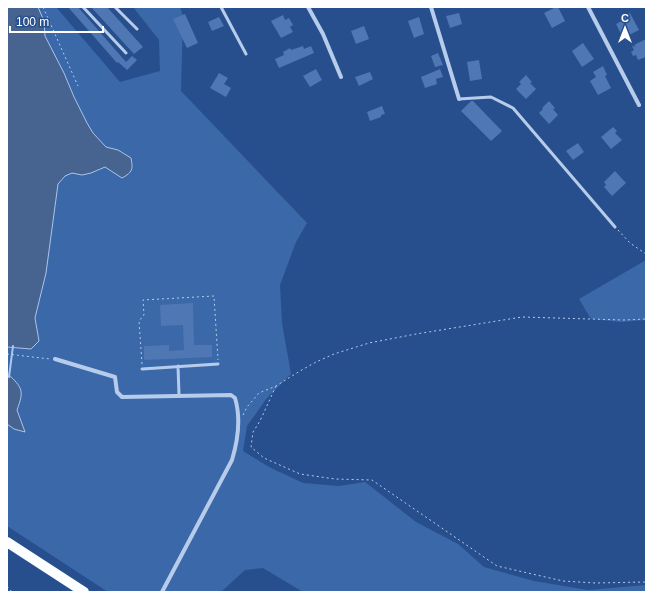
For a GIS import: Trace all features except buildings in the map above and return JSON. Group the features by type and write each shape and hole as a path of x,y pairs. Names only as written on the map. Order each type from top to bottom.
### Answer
{"highway":[{"path":"7,542 84,592"}],"street":[{"path":"308,7 323,34 341,77"},
{"path":"430,7 459,99"},
{"path":"588,7 639,105"},
{"path":"55,359 115,377 117,392 122,397 232,395 236,400 238,431 235,452 229,467 162,592"}],"lane":[{"path":"83,7 126,53"},
{"path":"115,7 137,29"},
{"path":"221,7 246,54"},
{"path":"459,99 491,96 513,108 615,227"},
{"path":"142,368 218,364"},
{"path":"178,366 179,395"}],"path":[{"path":"43,7 78,86"},
{"path":"615,227 630,243 646,254"},
{"path":"142,368 140,321 144,315 143,300 206,296 214,296 218,364"},
{"path":"242,418 253,399 263,391 276,386 300,371 334,354 369,343 522,317 624,320 646,318"},
{"path":"7,354 55,359"},
{"path":"276,386 254,432 251,446 264,458 300,474 335,479 372,480 497,566 563,581 595,583 646,582"},
{"path":"7,586 12,592"}],"shaded area":[{"path":"7,7 38,7 44,21 45,36 87,123 93,133 106,147 118,150 131,158 132,165 130,172 122,178 105,167 82,175 72,173 65,176 58,184 46,273 35,318 39,341 31,349 7,347"},
{"path":"38,7 56,7 120,82 160,71 159,40 133,7 180,7 183,16 181,91 307,223 296,242 280,285 282,323 291,374 267,398 247,426 243,451 269,467 303,483 339,486 365,482 416,522 458,544 484,567 534,581 588,590 646,585 646,592 303,592 263,568 245,570 221,592 108,592 7,526 7,424 14,429 25,432 17,410 21,397 9,374 7,374 7,347 30,349 39,341 35,318 46,273 58,184 65,176 72,173 82,175 105,167 117,175 131,158 118,150 106,147 93,133 45,36 44,21"},
{"path":"646,260 646,320 621,322 591,319 579,299"},
{"path":"7,374 17,383 21,390 21,398 17,410 25,432 14,429 7,424"}],"waterway":[{"path":"9,377 13,346"}]}
